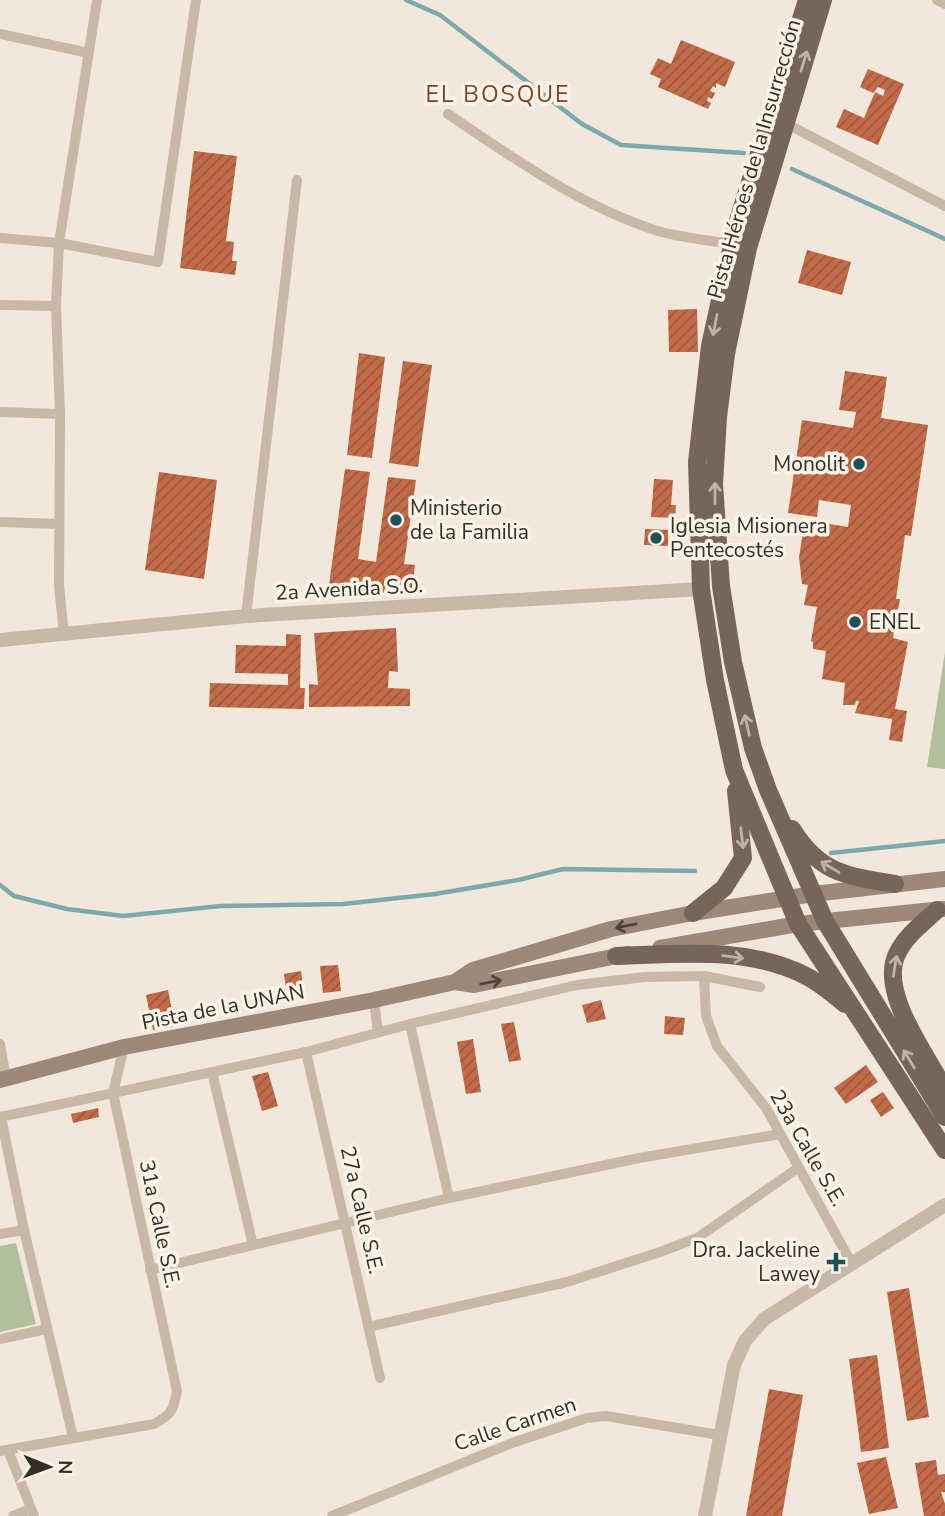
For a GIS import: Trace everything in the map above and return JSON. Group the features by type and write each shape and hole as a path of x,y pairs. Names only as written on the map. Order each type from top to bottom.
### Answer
{"main road":[{"name":"Pista Héroes de la Insurrección","path":"807,0 732,244 710,346 699,430 696,503 701,589 715,680 734,770 798,924 945,1150"},
{"name":"Pista Héroes de la Insurrección","path":"822,0 737,291 718,417 714,484 721,586 733,662 752,748 768,790 825,921 945,1118"},
{"path":"693,913 724,888 743,859 734,770"},
{"path":"768,790 800,842 823,864 852,877 895,884"},
{"name":"Pista de la UNAN","path":"455,982 472,970 611,929 813,894 945,879"},
{"path":"941,909 911,935 897,954 892,974 897,1000 941,1083 945,1096"},
{"name":"Pista de la UNAN","path":"3,1079 124,1047 455,982 474,985 616,956 798,924 941,909"},
{"path":"616,956 705,953 774,964 808,977 856,1013"}],"street":[{"path":"65,635 59,585 60,414 56,306 59,243 97,0"},
{"path":"0,238 59,243 158,262 197,0"},
{"path":"937,0 945,4"},
{"path":"0,34 89,53"},
{"path":"448,114 547,181 596,206 660,231 732,244"},
{"path":"785,123 945,206"},
{"path":"246,616 297,180"},
{"path":"0,305 56,306"},
{"path":"0,412 60,414"},
{"path":"0,522 59,524"},
{"name":"2a Avenida S.O.","path":"0,640 246,616 701,589"},
{"path":"13,1516 32,1512 4,1451 73,1437 23,1230 1,1117 306,1052 410,1024 577,985 645,977 704,976 760,987"},
{"name":"23a Calle S.E.","path":"704,976 706,1016 717,1046 766,1108 852,1264"},
{"path":"374,1000 378,1032"},
{"path":"410,1024 449,1198"},
{"path":"0,1044 3,1079"},
{"name":"31a Calle S.E.","path":"73,1437 154,1424 173,1409 177,1391 113,1093 124,1047"},
{"name":"27a Calle S.E.","path":"306,1052 380,1378"},
{"path":"212,1072 253,1245"},
{"path":"150,1270 449,1198 639,1158 780,1134"},
{"path":"368,1327 567,1282 660,1252 697,1238 798,1168"},
{"path":"705,1516 734,1366 745,1341 764,1319 945,1205"},
{"path":"0,1234 23,1230"},
{"path":"0,1339 47,1329"},
{"name":"Calle Carmen","path":"332,1516 512,1443 587,1418 606,1416 719,1434"}],"green space":[{"path":"945,652 945,769 927,767"},
{"path":"16,1243 36,1324 0,1332 0,1246"}],"building":[{"path":"681,40 735,62 725,87 716,83 716,88 713,86 710,91 715,93 712,99 708,97 707,101 711,103 708,109 658,87 661,79 650,74 658,58 671,64"},
{"path":"868,69 904,84 878,145 836,127 844,109 864,118 875,92 883,96 885,90 878,87 873,93 860,87"},
{"path":"194,151 237,156 226,241 234,242 232,261 237,261 235,275 180,268"},
{"path":"807,250 851,262 842,295 798,283"},
{"path":"697,309 698,352 669,352 668,310"},
{"path":"359,353 385,357 372,458 347,455"},
{"path":"403,361 432,365 418,467 389,463"},
{"path":"845,371 887,377 881,418 928,425 911,536 905,535 896,599 900,599 893,638 908,642 895,709 907,711 902,742 889,740 892,719 855,713 859,701 856,701 855,705 843,705 845,683 822,679 826,651 813,649 811,641 817,607 804,605 808,585 802,584 799,557 805,520 848,527 851,505 819,500 817,517 788,513 802,420 853,428 856,412 839,410"},
{"name":"Ministerio de la Familia","path":"345,469 370,472 358,559 376,562 388,477 416,480 404,564 415,565 411,596 329,585"},
{"path":"159,472 217,480 204,579 145,570"},
{"path":"654,479 673,480 671,505 676,505 675,518 651,517"},
{"name":"Iglesia Misionera Pentecostés","path":"645,529 668,530 668,546 644,545"},
{"path":"396,628 398,672 389,671 388,688 410,689 410,706 309,707 309,684 318,685 314,633"},
{"path":"286,634 301,635 300,688 305,688 304,709 209,707 210,683 288,685 288,674 235,673 236,645 286,646"},
{"path":"338,965 341,991 323,993 320,966"},
{"path":"301,971 304,993 287,995 284,974"},
{"path":"168,990 175,1026 153,1030 146,995"},
{"path":"601,1000 606,1019 587,1023 582,1005"},
{"path":"665,1016 685,1018 683,1035 664,1034"},
{"path":"514,1022 521,1060 509,1062 501,1024"},
{"path":"473,1039 481,1092 466,1094 457,1042"},
{"path":"866,1065 878,1082 846,1104 834,1088"},
{"path":"268,1072 278,1106 262,1111 252,1076"},
{"path":"883,1092 894,1108 881,1117 870,1100"},
{"path":"98,1108 99,1117 73,1123 71,1114"},
{"path":"909,1288 929,1417 907,1421 887,1292"},
{"path":"877,1355 889,1448 861,1452 849,1359"},
{"path":"769,1389 803,1395 782,1516 746,1516"},
{"path":"886,1457 898,1508 869,1514 857,1463"},
{"path":"936,1460 938,1475 945,1474 945,1492 941,1492 945,1516 924,1516 915,1463"}],"waterway":[{"path":"406,0 440,15 582,124 621,145 744,153"},
{"path":"792,169 945,239"},
{"path":"831,853 945,841"},
{"path":"0,885 14,896 67,909 123,916 221,906 343,904 435,894 518,880 563,869 695,871"}],"place":[{"name":"Monolit","path":"859,464"},
{"name":"Ministerio de la Familia","path":"396,520"},
{"name":"Iglesia Misionera Pentecostés","path":"656,538"},
{"name":"ENEL","path":"855,622"},
{"name":"Dra. Jackeline Lawey","path":"836,1262"}],"district":[{"name":"EL BOSQUE","path":"498,94"}]}
